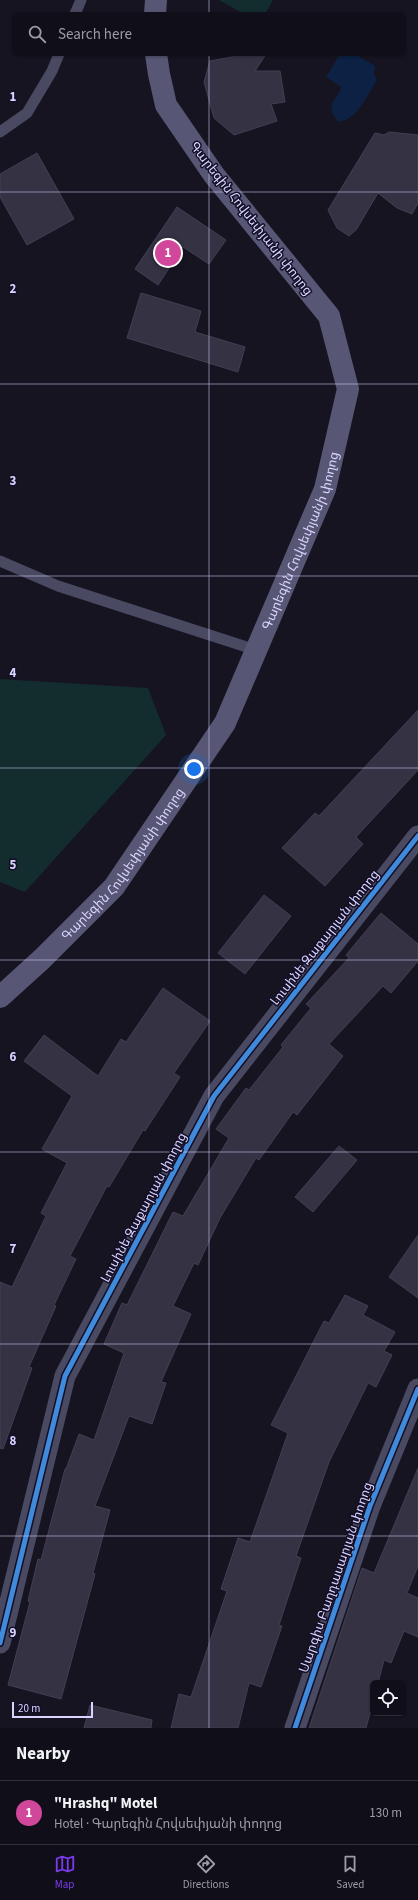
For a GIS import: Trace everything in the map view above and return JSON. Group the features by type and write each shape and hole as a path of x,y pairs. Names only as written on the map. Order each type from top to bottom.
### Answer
{"main road":[{"path":"155,12 156,0"},
{"name":"Գարեգին Հովսեփյանի փողոց","path":"0,997 42,959 114,887 225,723 325,489 348,389 329,316 214,175 166,105 156,56"}],"street":[{"name":"Լուսինե Զաքարյան փողոց","path":"0,1643 65,1376 214,1096 418,836"},
{"name":"Սարգիս Բաղդասարյան փողոց","path":"295,1728 370,1506 418,1389"}],"lane":[{"path":"76,12 81,0"},
{"path":"0,132 27,113 52,71 58,56"},
{"path":"0,561 58,586 256,650"}],"green space":[{"path":"219,0 273,0 266,12 240,12"},
{"path":"0,679 148,688 166,735 25,892 0,882"}],"water":[{"path":"339,56 358,56 375,66 374,74 377,80 355,113 344,121 338,121 332,112 332,105 341,89 340,86 326,77"}],"building":[{"path":"265,56 255,71 280,71 285,102 271,104 277,121 234,135 214,118 204,82 210,61 232,57"},
{"path":"389,132 418,135 418,203 412,214 397,208 378,193 356,230 349,236 337,228 328,210 375,133 384,135"},
{"path":"37,153 74,219 27,245 0,197 0,174"},
{"path":"177,207 226,240 209,264 183,247 158,285 135,269"},
{"path":"141,293 201,311 195,332 245,347 238,372 127,338"},
{"path":"418,710 418,770 356,837 363,844 325,886 282,848 315,813 319,816"},
{"path":"264,895 291,916 245,974 218,953"},
{"path":"381,913 418,944 418,961 391,993 383,986 329,1044 343,1056 297,1115 293,1112 259,1160 256,1158 220,1218 198,1265 194,1263 173,1306 191,1314 161,1382 166,1383 152,1424 129,1416 95,1506 110,1510 93,1573 95,1574 61,1699 8,1685 30,1602 28,1601 38,1559 41,1560 65,1469 79,1434 94,1440 124,1353 104,1344 122,1303 127,1305 173,1212 183,1216 229,1138 216,1129 246,1088 249,1090 283,1047 281,1045 311,1008 306,1004 349,958 346,955"},
{"path":"163,988 210,1021 174,1073 180,1077 145,1131 143,1130 109,1187 107,1186 70,1256 76,1259 54,1305 56,1306 29,1367 32,1368 3,1449 0,1448 0,1282 12,1287 46,1216 41,1213 67,1163 42,1149 72,1096 24,1061 44,1035 98,1076 121,1039 126,1042"},
{"path":"339,1146 357,1160 313,1212 295,1197"},
{"path":"418,1235 418,1298 389,1277"},
{"path":"345,1295 368,1306 363,1315 395,1332 384,1351 392,1355 376,1387 368,1383 329,1462 296,1556 301,1558 279,1625 282,1626 261,1687 249,1683 238,1728 171,1728 179,1694 191,1697 227,1591 221,1589 238,1538 250,1542 288,1433 271,1425 324,1321 329,1323"},
{"path":"418,1468 418,1566 407,1593 418,1598 418,1637 404,1631 391,1663 384,1660 379,1680 370,1680 370,1713 366,1728 309,1728 362,1568 374,1573"},
{"path":"90,1705 152,1720 151,1728 84,1728"}],"cycle path":[{"path":"0,1643 65,1376 214,1096 418,836"},
{"path":"295,1728 370,1506 418,1389"}],"place":[{"name":"\"Hrashq\" Motel","path":"168,253"}]}
